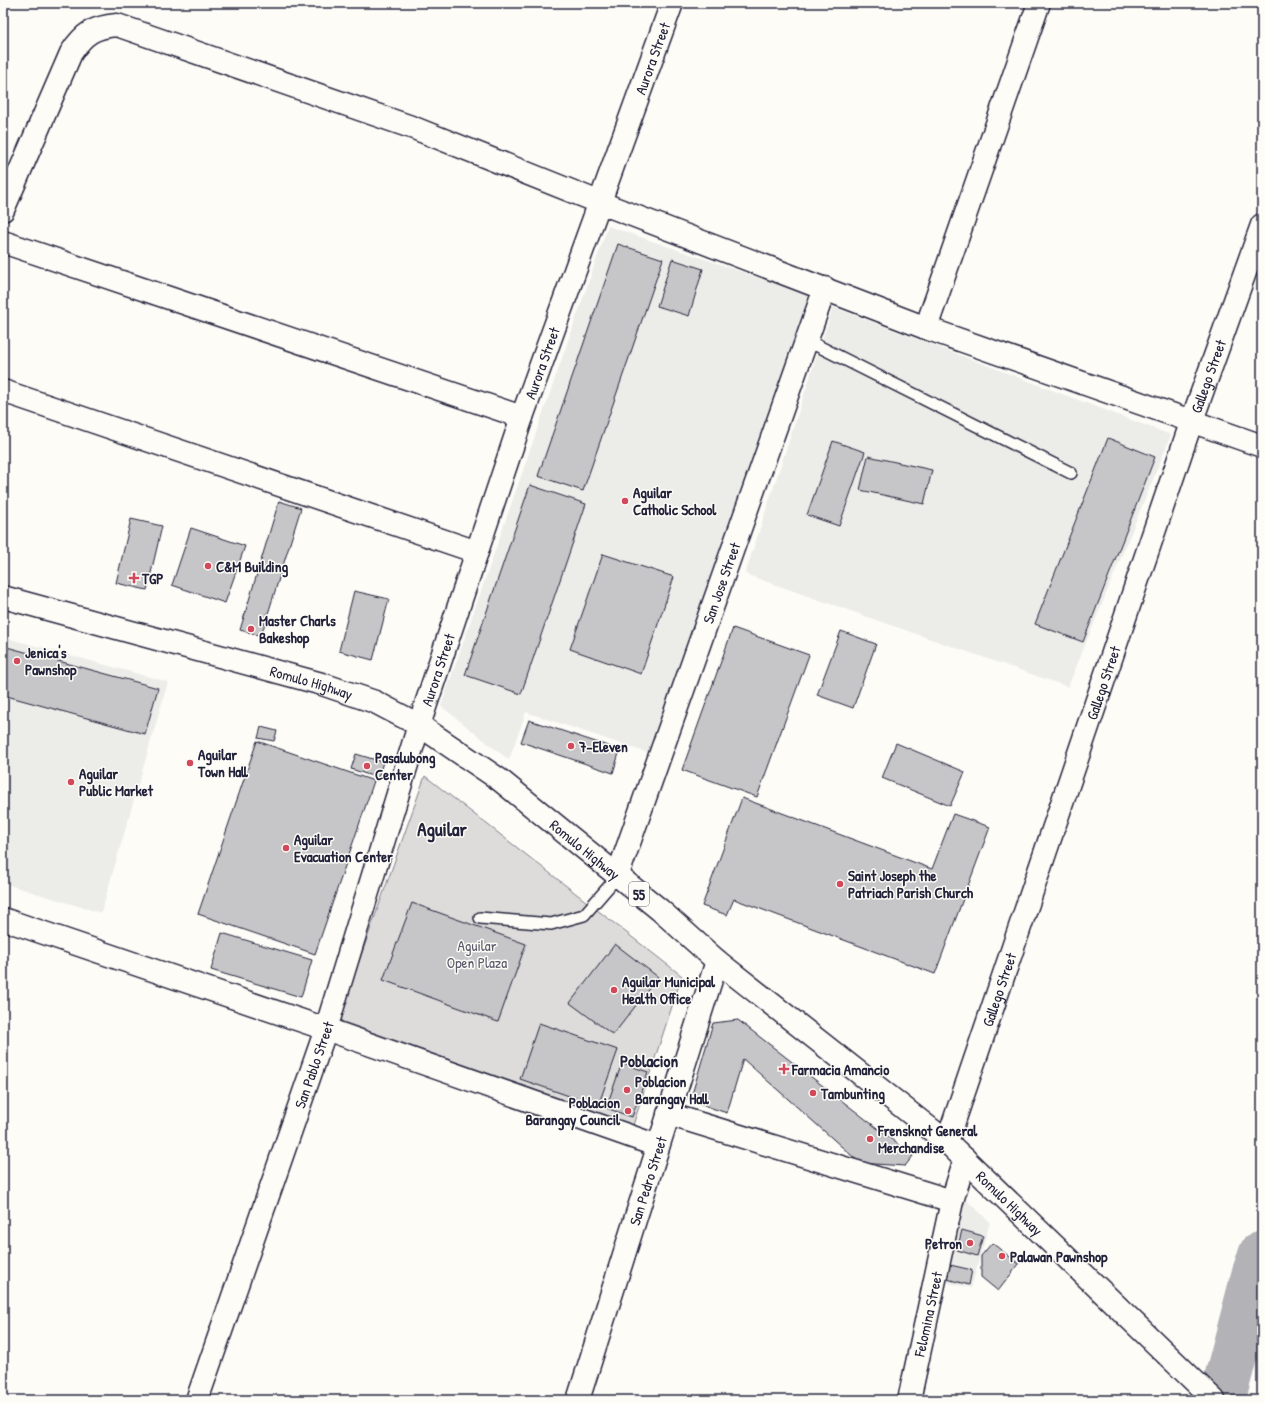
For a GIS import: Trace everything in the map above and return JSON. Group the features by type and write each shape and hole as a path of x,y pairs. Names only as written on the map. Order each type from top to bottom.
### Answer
{"main road":[{"name":"Aurora Street","path":"419,725 522,417 601,203 672,3"},
{"path":"926,328 1039,3"},
{"path":"3,210 71,53 78,42 88,33 101,26 117,25 414,128 601,203 926,328 1191,423 1262,446"},
{"name":"Gallego Street","path":"946,1142 1191,423 1262,225"},
{"path":"3,242 522,417"},
{"name":"San Jose Street","path":"617,877 808,341 825,288"},
{"path":"3,391 477,552"},
{"name":"Romulo Highway","path":"3,597 322,684 375,702 419,725 500,780 617,877 660,910 717,961 965,1158 1214,1400"},
{"name":"San Pablo Street","path":"196,1400 326,1029 419,725"},
{"path":"3,919 326,1029 658,1146"},
{"name":"San Pedro Street","path":"578,1400 717,961"},
{"path":"668,1114 952,1201"},
{"name":"Felomina Street","path":"909,1400 952,1201 965,1158"}],"lane":[{"path":"808,341 1071,473"},
{"path":"480,918 551,924 584,915 617,877"}],"shaded area":[{"name":"Aguilar Catholic School","path":"608,226 810,295 648,753 526,712 509,760 441,706"},
{"name":"Aguilar Catholic School","path":"833,307 1171,435 1068,687 745,574"},
{"name":"Aguilar Public Market","path":"3,637 168,682 101,913 3,883"},
{"path":"961,1195 990,1222 971,1288 940,1281"}],"green space":[{"name":"Aguilar Open Plaza","path":"425,776 682,976 633,1125 338,1020"}],"building":[{"path":"618,244 663,259 583,491 538,476"},
{"path":"672,259 703,269 689,316 657,306"},
{"path":"1108,438 1155,457 1083,642 1035,624"},
{"path":"833,441 865,452 839,526 807,515"},
{"path":"868,456 932,470 924,504 860,490"},
{"path":"530,485 586,504 521,694 465,675"},
{"path":"279,501 301,508 261,636 240,630"},
{"path":"131,519 162,526 147,590 116,583"},
{"name":"C&M Building","path":"191,528 245,546 225,603 172,585"},
{"path":"603,554 674,577 641,674 570,649"},
{"path":"354,591 389,599 373,660 339,651"},
{"path":"733,628 809,655 757,797 682,770"},
{"path":"841,631 876,644 853,708 817,695"},
{"path":"3,646 158,688 145,734 3,695"},
{"name":"7-Eleven","path":"529,720 620,750 613,773 521,742"},
{"path":"261,727 277,731 274,741 258,738"},
{"name":"Aguilar Evacuation Center","path":"257,741 374,781 315,954 198,914"},
{"path":"896,743 965,772 950,806 882,778"},
{"name":"Pasalubong Center","path":"356,754 383,762 378,778 351,769"},
{"name":"Saint Joseph the Patriach Parish Church","path":"742,798 932,869 953,814 990,827 935,974 734,899 727,915 702,906"},
{"path":"412,903 526,944 498,1022 383,980"},
{"path":"222,933 312,960 301,997 211,970"},
{"name":"Aguilar Municipal Health Office","path":"615,944 658,977 613,1035 570,1003"},
{"path":"738,1020 913,1156 905,1166 860,1163 743,1059 727,1113 690,1101 713,1023"},
{"path":"539,1023 618,1050 598,1106 520,1079"},
{"name":"Poblacion Barangay Hall","path":"622,1063 648,1072 632,1117 606,1108"},
{"name":"Petron","path":"962,1230 983,1236 977,1256 957,1250"},
{"path":"992,1243 1019,1264 998,1291 981,1277 981,1256"},
{"path":"950,1265 972,1270 969,1285 947,1279"}],"waterway":[{"path":"1222,1400 1255,1274 1262,1254"}],"place":[{"name":"Aguilar Catholic School","path":"625,501"},
{"name":"C&M Building","path":"208,566"},
{"name":"TGP","path":"134,578"},
{"name":"Master Charls Bakeshop","path":"251,629"},
{"name":"Jenica's Pawnshop","path":"17,661"},
{"name":"7-Eleven","path":"571,746"},
{"name":"Aguilar Town Hall","path":"190,763"},
{"name":"Pasalubong Center","path":"367,766"},
{"name":"Aguilar Public Market","path":"71,782"},
{"name":"Aguilar Evacuation Center","path":"286,848"},
{"name":"Saint Joseph the Patriach Parish Church","path":"840,884"},
{"name":"Aguilar Municipal Health Office","path":"614,990"},
{"name":"Farmacia Amancio","path":"784,1069"},
{"name":"Poblacion Barangay Hall","path":"627,1090"},
{"name":"Tambunting","path":"813,1093"},
{"name":"Poblacion Barangay Council","path":"628,1111"},
{"name":"Frensknot General Merchandise","path":"870,1139"},
{"name":"Petron","path":"970,1243"},
{"name":"Palawan Pawnshop","path":"1002,1256"}],"district":[{"name":"Aguilar","path":"442,829"},
{"name":"Poblacion","path":"649,1060"}]}
